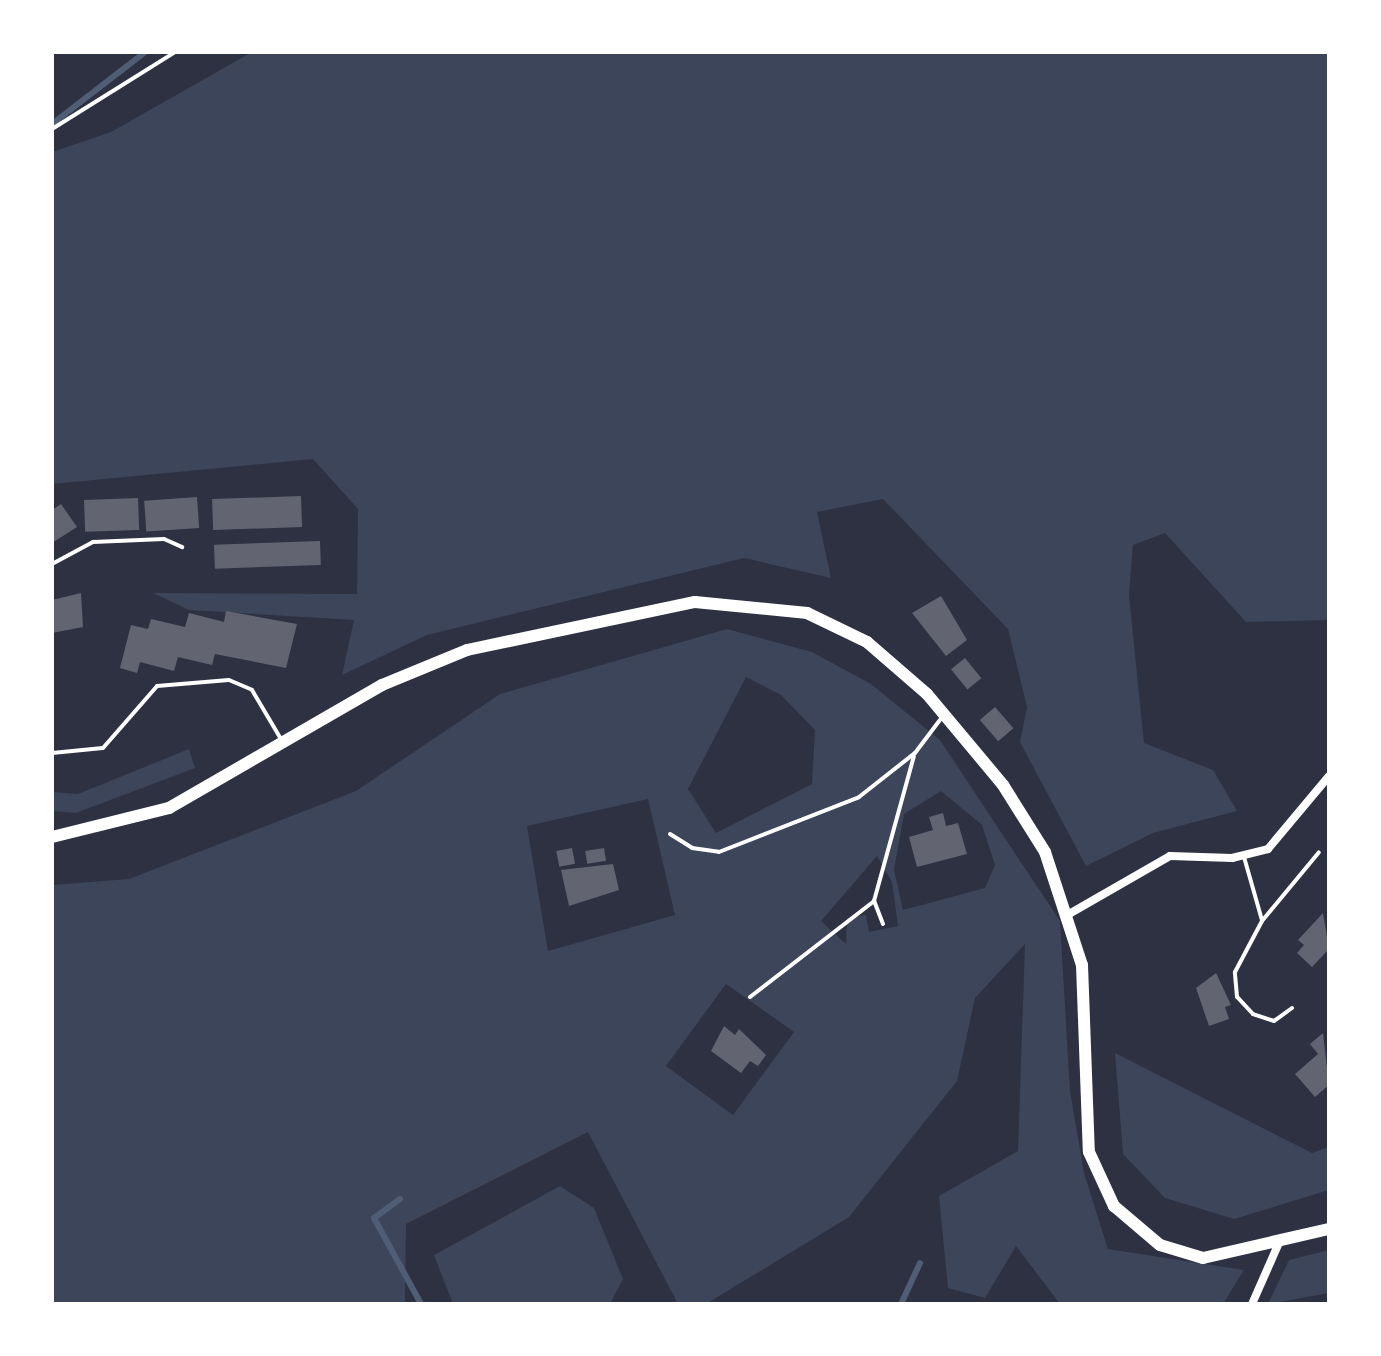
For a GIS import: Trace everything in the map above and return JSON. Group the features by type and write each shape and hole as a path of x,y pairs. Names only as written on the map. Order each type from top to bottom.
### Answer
{"main road":[{"path":"52,837 169,808 382,685 467,650 715,601 788,608 850,632 945,714 1033,828 1069,914 1086,991 1089,1152 1105,1193 1136,1230 1174,1251 1216,1258 1278,1245 1329,1229"}],"street":[{"path":"1069,914 1170,856 1244,857 1278,841 1329,776"},
{"path":"1252,1304 1278,1245"}],"lane":[{"path":"52,129 175,52"},
{"path":"52,564 93,542 164,539 182,547"},
{"path":"52,753 103,748 157,686 229,680 252,690 284,743"},
{"path":"670,834 692,848 732,849 859,797 915,753 945,714"},
{"path":"750,997 874,901 915,753"},
{"path":"1292,1008 1274,1021 1237,997 1235,972 1262,921 1319,852"},
{"path":"1244,857 1262,921"},
{"path":"874,901 883,924"}],"shaded area":[{"path":"252,52 1329,52 1329,620 1246,622 1165,533 1133,545 1129,595 1144,743 1213,770 1237,811 1153,833 1086,866 1020,742 1027,707 1008,629 883,499 817,512 831,578 744,558 427,635 342,675 354,620 189,610 153,593 357,594 358,509 313,459 52,484 52,152 111,132"},
{"path":"727,629 812,652 871,684 940,740 1060,921 1070,1091 1084,1173 1108,1249 1244,1270 1223,1304 1060,1304 1016,1246 985,1298 948,1288 939,1196 1018,1151 1025,944 975,998 957,1081 849,1217 706,1304 678,1304 588,1132 406,1224 405,1304 52,1304 52,885 129,879 356,791 500,694","holes":["746,677 781,695 815,730 812,784 716,833 688,789","941,791 982,825 995,865 985,888 903,910 894,870 904,814","648,799 675,915 548,951 527,826","877,856 892,882 898,926 869,932 866,915 847,918 846,944 821,921","726,984 794,1032 733,1115 666,1066"]},
{"path":"189,749 195,768 76,813 52,811 52,792 78,794"},
{"path":"1115,1053 1312,1153 1329,1147 1329,1190 1234,1219 1165,1198 1123,1154"},
{"path":"560,1186 594,1208 623,1279 610,1304 453,1304 434,1255"},
{"path":"1329,1250 1329,1293 1268,1304 1289,1260"}],"building":[{"path":"301,496 302,527 213,530 212,499"},
{"path":"197,497 199,528 146,532 144,501"},
{"path":"138,498 139,530 85,532 84,500"},
{"path":"61,504 77,527 52,543 52,510"},
{"path":"320,541 321,565 215,569 214,545"},
{"path":"81,593 83,627 52,633 52,600"},
{"path":"941,596 967,640 946,656 912,613"},
{"path":"226,611 297,624 286,668 215,654 212,665 178,657 174,671 140,662 137,673 120,668 131,625 148,629 151,619 185,627 189,613 224,622"},
{"path":"965,658 981,678 967,690 951,669"},
{"path":"995,707 1013,728 998,741 980,720"},
{"path":"943,813 946,826 958,823 967,854 917,867 909,837 933,830 929,817"},
{"path":"572,848 575,864 559,867 556,851"},
{"path":"604,848 606,861 587,864 585,851"},
{"path":"613,864 619,890 569,906 561,870"},
{"path":"1323,913 1329,949 1312,967 1297,953 1304,945 1298,940"},
{"path":"1216,973 1231,1005 1225,1007 1229,1019 1209,1026 1196,988"},
{"path":"724,1026 735,1035 739,1029 766,1055 758,1066 750,1061 741,1073 711,1051"},
{"path":"1323,1033 1329,1085 1315,1097 1295,1074 1318,1054 1310,1044"}],"waterway":[{"path":"52,124 145,52"},
{"path":"400,1199 374,1218 421,1304"},
{"path":"901,1304 920,1263"}]}
